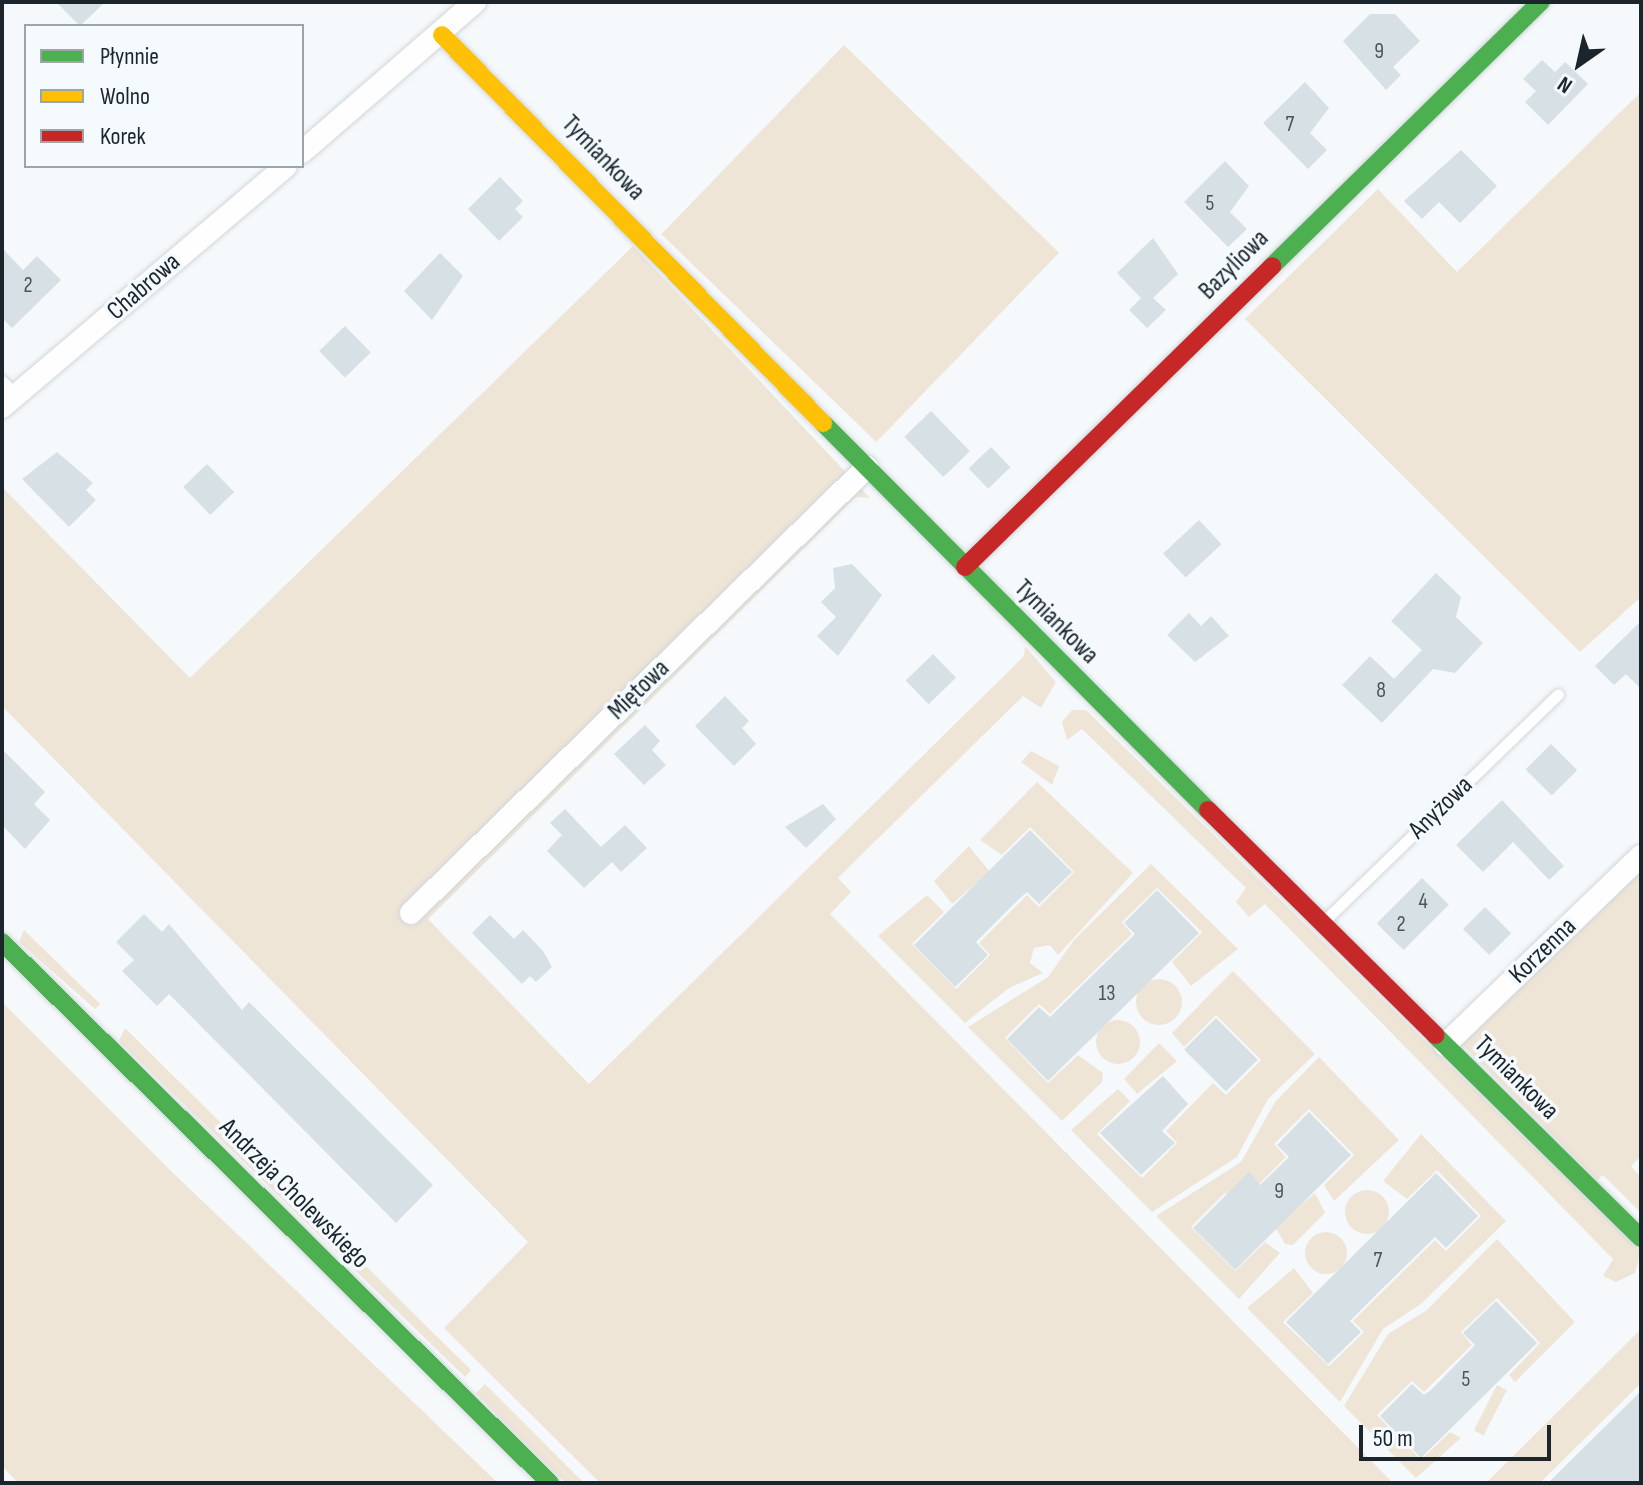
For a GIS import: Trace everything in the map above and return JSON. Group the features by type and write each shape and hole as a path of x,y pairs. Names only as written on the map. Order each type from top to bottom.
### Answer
{"street":[{"path":"304,150 442,35 475,2"},
{"name":"Bazyliowa","path":"965,567 1541,2"},
{"name":"Tymiankowa","path":"442,35 965,567 1641,1238"},
{"name":"Chabrowa","path":"7,395 284,168"},
{"name":"Miętowa","path":"411,913 867,467"},
{"name":"Korzenna","path":"1445,1045 1641,856"},
{"name":"Andrzeja Cholewskiego","path":"2,942 550,1483"}],"lane":[{"name":"Anyżowa","path":"1323,923 1558,694"}],"shaded area":[{"path":"844,45 1059,253 876,442 661,234"},
{"path":"1641,92 1641,597 1580,652 1245,319 1378,189 1457,272"},
{"path":"633,246 870,498 856,497 428,919 589,1084 1024,656 1025,646 1056,682 1041,708 1023,696 838,878 851,892 830,914 1393,1483 600,1483 444,1328 528,1242 2,706 2,487 190,678"},
{"path":"1072,710 1086,710 1641,1252 1635,1273 1616,1282 1603,1276 1613,1259 1265,904 1249,917 1236,902 1246,888 1082,729 1067,740 1062,722"},
{"path":"1031,751 1059,766 1052,785 1021,762"},
{"path":"1037,782 1133,873 1058,955 1050,945 1034,948 1030,963 1043,973 1009,988 965,1023 878,936 927,895 944,912 912,944 956,989 990,955 979,943 1027,895 1039,907 1074,872 1030,827 1002,855 980,840"},
{"path":"969,846 990,872 952,904 934,881"},
{"path":"1151,864 1238,949 1191,986 1172,962 1202,932 1157,888 1122,922 1132,934 1050,1014 1039,1004 1005,1038 1048,1083 1078,1055 1103,1073 1102,1082 1062,1121 968,1027 1048,977 1074,940"},
{"path":"1641,868 1641,1156 1631,1166 1641,1177 1641,1213 1603,1175 1597,1180 1459,1041"},
{"path":"24,930 100,1004 95,1009 19,942"},
{"path":"1233,971 1315,1054 1268,1099 1237,1157 1152,1212 1071,1130 1118,1089 1130,1101 1097,1134 1142,1178 1177,1143 1166,1131 1213,1083 1226,1095 1261,1060 1216,1015 1184,1047 1172,1033"},
{"path":"1159,979 1175,986 1182,1002 1175,1018 1159,1025 1143,1018 1136,1002 1143,986"},
{"path":"2,1002 171,1171 498,1483 18,1483 2,1466"},
{"path":"1118,1020 1134,1026 1140,1042 1134,1058 1118,1064 1102,1058 1096,1042 1102,1026"},
{"path":"125,1028 471,1370 465,1377 119,1041"},
{"path":"1159,1043 1177,1061 1137,1094 1124,1079"},
{"path":"1319,1057 1399,1140 1334,1201 1324,1185 1354,1155 1309,1109 1274,1144 1286,1157 1238,1205 1225,1193 1191,1227 1235,1271 1265,1242 1280,1253 1239,1299 1156,1216 1241,1162 1275,1102"},
{"path":"1421,1134 1506,1221 1421,1304 1383,1329 1340,1402 1247,1308 1294,1268 1313,1293 1283,1322 1329,1366 1364,1332 1353,1321 1435,1240 1446,1251 1481,1216 1437,1170 1407,1199 1383,1181"},
{"path":"1367,1190 1382,1197 1389,1212 1382,1227 1367,1234 1352,1227 1345,1212 1352,1197"},
{"path":"1315,1193 1325,1213 1293,1245 1285,1244 1275,1227"},
{"path":"1326,1232 1341,1238 1347,1253 1341,1268 1326,1274 1311,1268 1305,1253 1311,1238"},
{"path":"1497,1239 1575,1322 1515,1382 1509,1375 1540,1343 1497,1298 1461,1332 1472,1345 1424,1392 1412,1381 1377,1415 1421,1460 1450,1432 1461,1438 1416,1478 1344,1406 1388,1334 1427,1310"},
{"path":"1641,1329 1641,1383 1540,1483 1486,1483"},
{"path":"485,1384 584,1483 566,1483 476,1393"},
{"path":"1497,1385 1507,1390 1484,1435 1474,1430"}],"building":[{"path":"56,2 105,2 82,24 78,24"},
{"path":"1370,14 1395,14 1420,41 1393,67 1401,75 1386,90 1343,41"},
{"path":"1542,60 1555,72 1565,62 1588,84 1548,125 1525,102 1536,91 1523,79"},
{"path":"1305,82 1329,108 1310,133 1327,150 1308,169 1263,123"},
{"path":"1461,150 1497,186 1460,223 1439,202 1422,219 1404,201"},
{"path":"1225,161 1249,186 1230,212 1247,229 1228,247 1184,202"},
{"path":"500,177 523,201 515,209 523,217 499,241 468,209"},
{"path":"1153,238 1178,274 1153,298 1166,310 1147,328 1129,310 1141,298 1117,273"},
{"path":"2,248 23,270 37,256 61,280 12,328 2,318"},
{"path":"440,253 463,276 432,320 404,291"},
{"path":"345,326 371,353 345,378 319,351"},
{"path":"931,411 970,451 943,477 904,437"},
{"path":"991,447 1010,467 988,489 969,469"},
{"path":"57,452 93,483 86,490 96,500 69,527 22,479"},
{"path":"207,464 234,492 210,515 183,487"},
{"path":"1199,520 1222,544 1186,578 1163,553"},
{"path":"852,564 882,595 838,656 817,636 836,617 821,602 835,588 833,568"},
{"path":"1436,573 1461,597 1456,617 1483,643 1455,673 1433,669 1382,723 1342,685 1370,656 1394,679 1422,650 1391,621"},
{"path":"1189,613 1201,626 1211,616 1229,636 1195,662 1167,635"},
{"path":"1641,621 1641,689 1626,674 1614,685 1595,666"},
{"path":"933,654 956,678 929,704 906,680"},
{"path":"725,696 749,721 742,728 756,744 734,766 695,726"},
{"path":"645,725 660,741 652,750 666,765 644,785 614,754"},
{"path":"1551,744 1577,770 1552,796 1526,769"},
{"path":"2,749 45,792 34,804 50,820 25,849 2,825"},
{"path":"1502,800 1564,866 1549,880 1513,842 1483,872 1456,845"},
{"path":"823,804 836,819 806,848 785,827"},
{"path":"565,809 601,847 625,825 647,848 621,872 612,862 584,888 547,851 562,835 550,823"},
{"path":"1030,830 1072,872 1039,904 1027,892 1019,899 976,942 988,955 955,987 914,945"},
{"path":"1422,878 1449,905 1404,950 1377,923"},
{"path":"1157,890 1199,933 1048,1081 1007,1039 1039,1007 1050,1017 1135,934 1124,923"},
{"path":"1485,907 1511,933 1489,955 1463,929"},
{"path":"144,914 162,932 169,924 242,1010 249,1002 433,1185 396,1223 169,994 157,1006 122,971 134,960 116,942"},
{"path":"490,915 514,939 523,930 543,951 552,967 536,982 530,976 522,984 472,933"},
{"path":"1216,1018 1258,1060 1226,1092 1184,1050"},
{"path":"1163,1076 1188,1104 1162,1131 1175,1143 1141,1175 1100,1133"},
{"path":"1309,1112 1351,1155 1235,1270 1193,1228 1249,1172 1260,1185 1289,1157 1277,1145"},
{"path":"1436,1173 1478,1216 1446,1248 1435,1237 1385,1286 1350,1321 1361,1332 1328,1364 1286,1322"},
{"path":"1496,1301 1537,1343 1421,1458 1380,1416 1412,1384 1424,1395 1432,1389 1475,1345 1463,1333"},
{"path":"1641,1391 1641,1483 1548,1483"}],"traffic: fast":[{"path":"1272,266 1541,2"},
{"path":"823,423 1208,810"},
{"path":"2,942 550,1483"},
{"path":"1435,1035 1641,1238"}],"traffic: slow":[{"path":"442,35 823,423"}],"traffic: jam":[{"path":"965,567 1272,266"},
{"path":"1208,810 1435,1035"}]}
